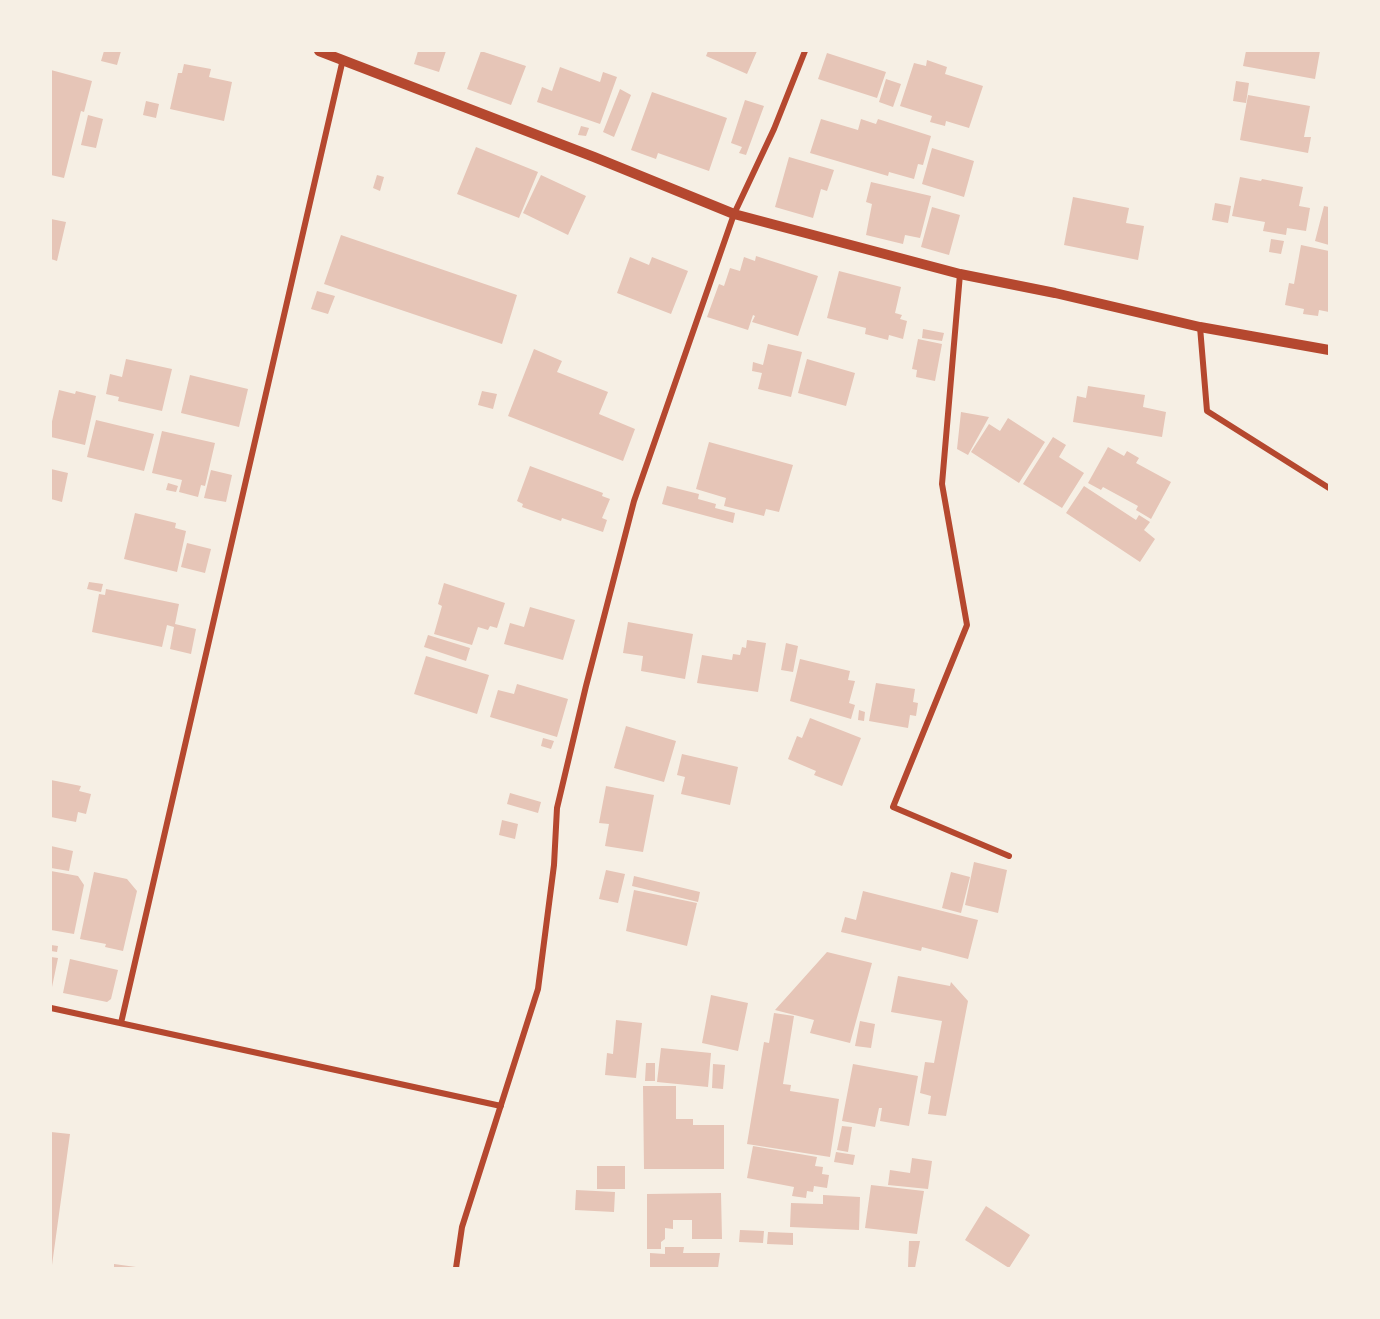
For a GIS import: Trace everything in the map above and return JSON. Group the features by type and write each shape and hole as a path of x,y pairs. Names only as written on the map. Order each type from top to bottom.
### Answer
{"street":[{"path":"319,51 734,214 960,274 1055,292 1200,327 1329,350"},
{"path":"456,1268 462,1227 538,988 555,865 557,808 634,501 734,214 774,129 805,51"},
{"path":"121,1023 343,59"},
{"path":"960,274 942,484 967,625 893,807 1009,855"},
{"path":"1200,327 1207,411 1329,488"},
{"path":"51,1008 501,1106"}],"building":[{"path":"104,51 121,51 117,65 101,61"},
{"path":"418,51 446,51 439,72 414,64"},
{"path":"481,51 526,66 511,105 467,89"},
{"path":"708,51 757,51 747,74 706,56"},
{"path":"1246,51 1320,51 1315,79 1243,66"},
{"path":"827,53 886,72 877,98 818,79"},
{"path":"927,60 947,67 945,74 983,86 969,128 946,121 945,126 930,122 932,116 900,106 914,63 926,66"},
{"path":"184,64 211,69 209,77 232,82 224,121 170,109 178,73 182,73"},
{"path":"560,67 600,82 603,72 617,77 600,124 537,102 542,87 552,91"},
{"path":"51,70 92,81 84,112 81,111 64,178 51,175"},
{"path":"886,79 901,84 893,107 879,102"},
{"path":"1236,81 1249,83 1246,103 1233,101"},
{"path":"620,89 631,95 614,137 603,132"},
{"path":"652,92 727,118 709,171 658,153 656,159 631,150"},
{"path":"1248,95 1310,106 1304,137 1311,137 1308,153 1240,140"},
{"path":"745,100 764,106 746,155 739,153 742,147 731,143"},
{"path":"146,101 159,104 156,118 143,115"},
{"path":"88,115 103,119 96,148 81,145"},
{"path":"821,119 858,130 861,119 876,124 878,119 931,136 923,165 918,164 914,179 889,172 888,176 810,153"},
{"path":"581,126 589,128 586,136 578,135"},
{"path":"476,147 538,172 519,218 457,194"},
{"path":"932,148 974,161 964,197 922,184"},
{"path":"789,157 834,170 827,191 821,189 813,218 775,207"},
{"path":"377,175 384,177 380,191 373,188"},
{"path":"541,175 586,196 568,235 523,213"},
{"path":"1240,177 1303,187 1299,206 1310,208 1306,231 1287,228 1286,235 1263,231 1265,222 1232,216"},
{"path":"871,182 931,196 920,238 905,235 903,244 866,235 872,204 866,202"},
{"path":"1073,197 1129,208 1126,223 1144,226 1138,260 1064,245"},
{"path":"1215,203 1231,206 1228,223 1212,220"},
{"path":"1324,206 1329,207 1329,245 1315,241"},
{"path":"932,207 960,215 949,255 921,247"},
{"path":"51,219 66,222 57,261 51,259"},
{"path":"341,235 517,295 502,344 324,284"},
{"path":"1271,239 1284,241 1281,254 1269,252"},
{"path":"1301,245 1329,251 1329,312 1319,310 1318,316 1303,314 1304,309 1285,305 1289,283 1294,284"},
{"path":"756,256 818,276 798,336 752,322 755,316 753,315 748,330 707,317 719,284 724,286 730,268 740,271 744,257 755,261"},
{"path":"630,257 649,265 652,257 688,271 671,314 617,293"},
{"path":"839,271 901,287 895,313 902,315 900,319 907,321 903,339 889,335 888,340 865,334 866,328 827,318"},
{"path":"317,291 335,296 328,314 311,309"},
{"path":"923,329 944,333 942,341 922,338"},
{"path":"918,339 942,344 935,381 916,377 917,370 912,369"},
{"path":"768,344 802,352 791,397 758,389 762,373 752,371 753,362 763,365"},
{"path":"534,349 562,361 557,372 608,392 599,414 635,429 623,461 508,416"},
{"path":"126,359 172,369 162,411 118,401 119,397 106,394 110,374 122,377"},
{"path":"807,359 855,373 846,406 798,393"},
{"path":"190,375 248,389 239,427 181,413"},
{"path":"1088,386 1145,395 1143,407 1166,412 1162,437 1073,422 1077,396 1086,398"},
{"path":"59,390 96,396 85,445 51,437 51,426"},
{"path":"482,391 497,394 493,409 478,405"},
{"path":"961,412 989,417 968,455 957,449"},
{"path":"1008,418 1045,442 1019,483 971,452 989,424 1000,431"},
{"path":"96,420 154,434 144,471 87,457"},
{"path":"162,431 215,443 205,486 201,485 198,497 179,492 182,480 152,473"},
{"path":"1053,437 1066,445 1059,457 1084,473 1062,508 1023,484"},
{"path":"709,442 793,465 779,512 766,509 764,516 724,506 726,498 696,489"},
{"path":"1108,447 1124,456 1127,451 1139,458 1136,463 1171,482 1151,519 1136,510 1138,506 1103,487 1101,490 1088,483"},
{"path":"530,466 603,493 602,496 610,499 602,518 607,520 603,532 562,518 561,521 522,507 523,504 517,501"},
{"path":"51,469 68,473 62,502 51,499"},
{"path":"211,470 232,475 226,502 204,498"},
{"path":"168,483 178,486 176,492 166,490"},
{"path":"667,486 699,494 698,499 716,504 715,508 735,513 733,523 662,504"},
{"path":"1084,486 1136,520 1139,515 1150,522 1144,530 1155,539 1140,562 1066,513"},
{"path":"135,513 176,523 175,528 186,531 177,572 124,559"},
{"path":"187,543 211,549 205,573 181,567"},
{"path":"89,582 103,584 101,592 87,589"},
{"path":"444,583 505,603 497,628 490,626 488,630 478,627 472,645 434,634 442,606 438,604"},
{"path":"106,589 179,604 175,624 196,629 191,654 170,649 174,627 167,625 162,647 92,632 99,594 105,595"},
{"path":"530,607 575,620 563,660 504,644 510,623 524,627"},
{"path":"628,622 693,634 685,679 641,671 643,656 623,653"},
{"path":"428,635 470,648 466,661 424,647"},
{"path":"747,640 766,643 758,692 697,683 702,655 732,660 733,654 740,655 742,647 746,648"},
{"path":"786,643 798,646 793,672 781,670"},
{"path":"426,656 489,675 477,714 414,694"},
{"path":"800,659 850,671 848,680 855,681 849,703 855,705 851,719 790,701"},
{"path":"876,683 915,689 913,702 918,703 916,716 910,715 908,728 869,721"},
{"path":"517,684 568,699 557,737 490,717 498,690 514,694"},
{"path":"859,710 865,712 864,721 858,720"},
{"path":"810,718 861,738 842,786 814,775 816,771 788,759 797,736 802,738"},
{"path":"626,726 676,741 664,782 614,768"},
{"path":"543,738 554,741 551,749 541,746"},
{"path":"682,754 738,767 730,805 681,794 685,777 677,775"},
{"path":"51,780 81,786 79,791 91,794 86,814 78,812 76,822 51,817"},
{"path":"606,786 654,795 643,852 605,846 609,824 599,823"},
{"path":"510,793 541,802 538,813 507,804"},
{"path":"502,820 518,824 515,839 499,835"},
{"path":"51,846 73,851 69,871 51,868"},
{"path":"974,862 1007,870 998,913 965,905"},
{"path":"606,870 625,874 618,903 599,899"},
{"path":"51,871 78,876 84,885 74,934 51,930"},
{"path":"94,872 127,879 137,891 123,951 105,947 106,944 80,939"},
{"path":"951,872 970,877 961,913 942,908"},
{"path":"634,876 700,892 698,902 632,886"},
{"path":"634,890 697,903 687,946 626,931"},
{"path":"863,891 978,920 968,959 922,947 921,951 841,932 845,917 856,920"},
{"path":"51,945 58,946 57,952 51,951"},
{"path":"827,952 872,963 850,1043 810,1033 814,1020 775,1010"},
{"path":"51,957 58,958 52,987 51,987"},
{"path":"70,959 118,970 111,999 107,1002 63,993"},
{"path":"898,976 950,986 951,982 968,1001 946,1116 928,1114 931,1096 920,1093 925,1062 934,1063 942,1021 891,1012"},
{"path":"711,995 748,1003 738,1051 702,1043"},
{"path":"774,1013 794,1016 783,1084 791,1085 790,1091 839,1099 830,1157 747,1144 764,1042 769,1043"},
{"path":"616,1020 642,1023 636,1078 605,1075 607,1053 613,1054"},
{"path":"860,1021 875,1024 871,1048 855,1046"},
{"path":"661,1048 711,1053 708,1087 657,1082"},
{"path":"646,1063 655,1063 655,1081 645,1081"},
{"path":"713,1064 725,1065 723,1089 712,1088"},
{"path":"853,1064 918,1076 909,1126 880,1121 882,1108 879,1108 875,1127 842,1121"},
{"path":"643,1086 676,1086 676,1119 693,1119 693,1125 724,1125 724,1169 644,1169"},
{"path":"842,1126 852,1127 848,1152 837,1150"},
{"path":"51,1132 70,1134 52,1265 51,1265"},
{"path":"753,1146 817,1157 815,1166 823,1167 822,1174 829,1175 827,1188 814,1186 813,1192 807,1191 806,1198 792,1196 794,1187 747,1178"},
{"path":"836,1152 855,1155 853,1165 834,1162"},
{"path":"912,1158 932,1161 928,1189 888,1185 890,1170 910,1173"},
{"path":"597,1166 625,1166 625,1189 597,1189"},
{"path":"871,1185 924,1191 917,1234 865,1228"},
{"path":"576,1190 615,1192 614,1212 575,1210"},
{"path":"721,1193 722,1239 692,1239 692,1220 673,1220 673,1229 665,1228 665,1239 661,1242 661,1249 647,1249 647,1194"},
{"path":"823,1195 860,1197 859,1230 790,1227 791,1203 823,1204"},
{"path":"986,1206 1030,1235 1009,1268 965,1240"},
{"path":"740,1230 764,1231 763,1243 739,1242"},
{"path":"768,1232 793,1233 793,1245 767,1244"},
{"path":"909,1241 920,1241 915,1268 908,1268"},
{"path":"665,1247 684,1247 683,1253 720,1253 718,1268 650,1268 650,1253 665,1254"},
{"path":"114,1264 136,1267 136,1268 114,1268"}]}
